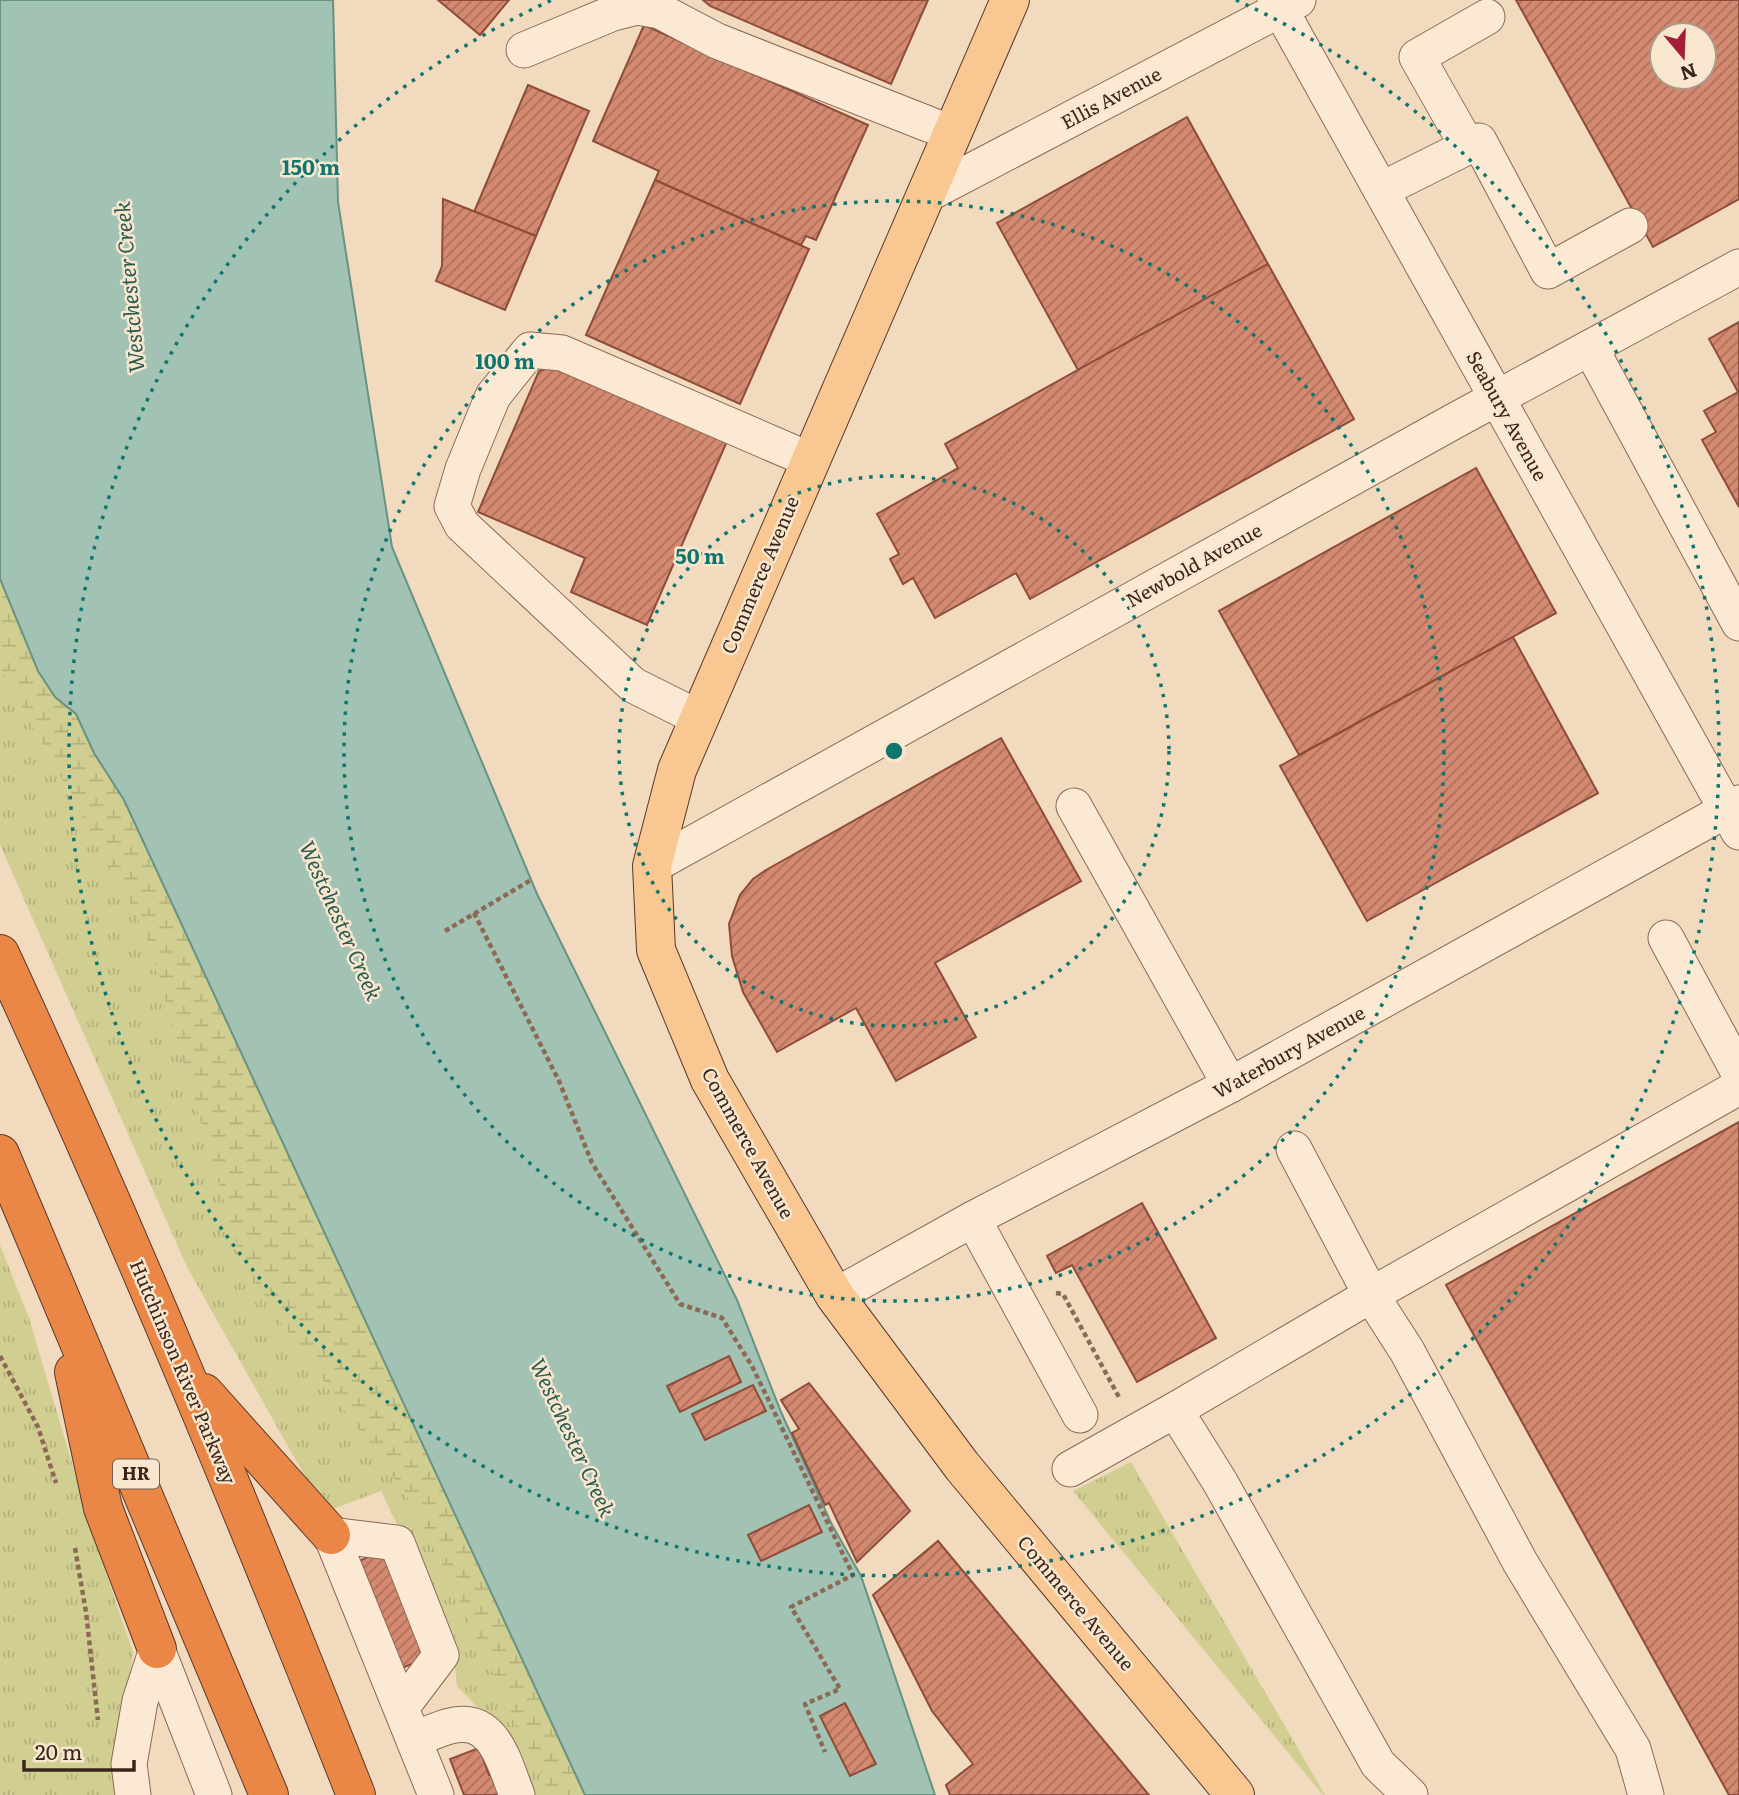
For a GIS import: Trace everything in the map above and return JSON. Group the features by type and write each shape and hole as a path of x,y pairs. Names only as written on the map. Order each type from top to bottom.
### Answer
{"highway":[{"name":"Hutchinson River Parkway","path":"0,954 184,1370 356,1795"},
{"name":"HR","path":"0,1154 54,1277 269,1795"},
{"path":"54,1277 103,1507 157,1648"},
{"path":"184,1370 331,1535"}],"main road":[{"name":"Commerce Avenue","path":"1010,0 677,770 652,866 656,950 710,1080 835,1296 962,1466 1235,1795"}],"street":[{"name":"Seabury Avenue","path":"1285,3 1381,190 1735,815"},
{"name":"Ellis Avenue","path":"924,196 1285,3"},
{"path":"524,50 613,13 637,7 660,12 717,41 951,133"},
{"path":"1468,147 1417,57 1487,17"},
{"path":"1381,190 1479,141 1548,271 1630,226"},
{"name":"Newbold Avenue","path":"652,866 1739,267"},
{"path":"1591,349 1739,623"},
{"path":"699,718 633,685 462,526 452,506 463,469 493,396 530,350 562,353 810,460"},
{"path":"1074,806 1230,1086"},
{"name":"Waterbury Avenue","path":"835,1296 973,1219 1230,1086 1735,815"},
{"path":"1667,938 1739,1073"},
{"path":"1070,1469 1739,1087"},
{"path":"1294,1149 1371,1295 1407,1351 1520,1562 1633,1749 1646,1795"},
{"path":"973,1219 1080,1415"},
{"path":"1174,1410 1220,1482 1378,1764 1409,1795"},
{"path":"407,1724 441,1655 397,1543 331,1535 407,1724 436,1795"},
{"path":"133,1795 129,1763 138,1714 157,1648"},
{"path":"157,1648 214,1795"},
{"path":"407,1724 478,1727 495,1740 517,1795"}],"path":[{"path":"444,931 531,880"},
{"path":"474,913 559,1081 592,1163 680,1304 722,1318 752,1366 852,1575 791,1607 840,1689 805,1704 825,1752"},
{"path":"1063,1294 1138,1431"},
{"path":"0,1356 37,1427 59,1492"},
{"path":"75,1545 99,1724"}],"green space":[{"path":"0,579 38,671 55,697 76,714 94,753 124,800 585,1795 550,1795 416,1509 245,1272 144,929 0,667"},
{"path":"0,667 144,929 245,1272 416,1509 550,1795 527,1795 500,1731 457,1686 452,1638 381,1491 325,1512 187,1267 0,845"},
{"path":"0,1245 29,1318 95,1541 133,1652 119,1751 117,1795 0,1795"},
{"path":"1131,1462 1325,1795 1073,1491"}],"water":[{"name":"Westchester Creek","path":"0,0 333,0 338,202 392,547 537,894 737,1300 781,1412 831,1523 861,1576 935,1795 585,1795 124,800 94,753 76,714 55,697 38,671 0,579"}],"building":[{"path":"438,0 509,0 480,35"},
{"path":"703,0 928,0 891,84 710,6"},
{"path":"1516,0 1739,0 1739,199 1653,247"},
{"path":"644,25 868,125 816,240 806,236 801,245 655,180 659,171 593,141"},
{"path":"528,85 589,111 536,236 474,212"},
{"path":"1187,117 1268,264 1078,370 997,223"},
{"path":"655,180 809,249 740,404 586,335"},
{"path":"443,199 536,236 505,310 436,281 442,266"},
{"path":"1268,264 1354,419 1030,599 1016,573 935,618 913,578 903,584 890,559 899,554 877,514 958,468 945,444"},
{"path":"1739,322 1739,507 1702,440 1716,432 1704,411 1738,392 1709,339"},
{"path":"556,365 728,439 647,625 571,592 585,558 478,512 539,371"},
{"path":"1476,468 1556,613 1299,755 1219,611"},
{"path":"1513,637 1598,793 1367,921 1280,766"},
{"path":"1001,738 1081,881 935,963 976,1037 896,1081 856,1008 777,1052 743,992 732,956 729,924 740,895 753,879 766,870"},
{"path":"1739,1122 1739,1795 1729,1795 1446,1285"},
{"path":"1142,1203 1216,1338 1137,1382 1072,1265 1056,1273 1047,1256"},
{"path":"729,1356 741,1382 680,1412 667,1386"},
{"path":"809,1383 910,1511 857,1562 829,1503 825,1505 792,1433 799,1429 781,1400"},
{"path":"753,1385 766,1411 705,1440 692,1414"},
{"path":"809,1505 822,1532 761,1561 748,1535"},
{"path":"938,1541 1149,1795 950,1795 946,1785 973,1764 932,1711 873,1595"},
{"path":"389,1547 431,1656 395,1671 355,1563"},
{"path":"845,1703 876,1764 850,1776 820,1716"},
{"path":"479,1748 489,1775 498,1772 508,1795 464,1795 450,1759"}]}
